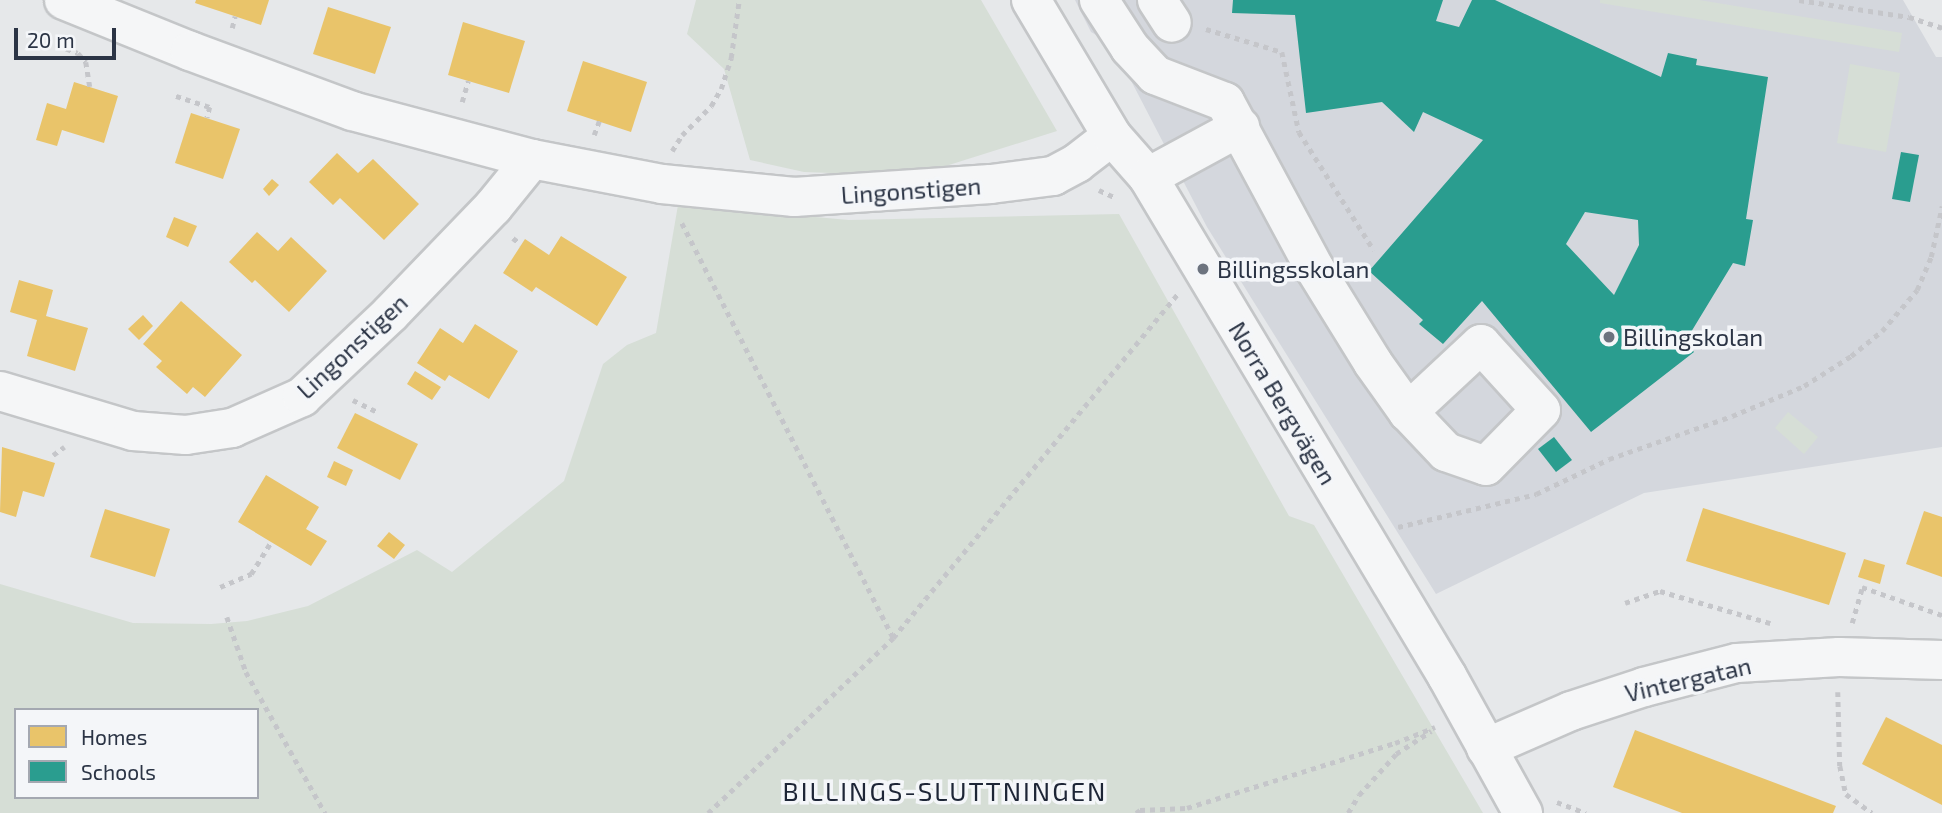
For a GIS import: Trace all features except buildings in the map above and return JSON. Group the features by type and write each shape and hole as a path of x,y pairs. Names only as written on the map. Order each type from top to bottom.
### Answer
{"street":[{"name":"Lingonstigen","path":"64,0 190,51 352,111 532,159 662,184 794,197 991,184 1053,176 1077,163 1112,136"},
{"name":"Norra Bergvägen","path":"1031,0 1112,136 1148,177 1447,676 1486,748 1537,806"},
{"path":"1099,0 1130,48 1155,75 1226,102 1315,269 1373,363 1408,412"},
{"path":"1148,177 1240,127"},
{"name":"Lingonstigen","path":"0,391 133,431 186,435 232,428 302,397 390,314 493,207 532,159"},
{"name":"Vintergatan","path":"1486,748 1571,710 1657,683 1845,641 1942,660"}],"path":[{"path":"740,0 731,58 721,89 711,106 682,135 671,151 662,184 893,638"},
{"path":"1799,0 1909,17 1942,28"},
{"path":"57,45 78,53 86,62 90,87"},
{"path":"176,96 210,107 207,118"},
{"path":"1390,529 1536,494 1609,459 1732,416 1804,386 1851,356 1899,313 1917,290 1931,257 1942,206"},
{"path":"708,813 893,638 1181,290"},
{"path":"344,399 354,400 378,412"},
{"path":"220,587 251,574 271,542"},
{"path":"1872,813 1846,794 1840,766 1845,641 1862,587 1942,615"},
{"path":"1625,603 1660,591 1780,626"},
{"path":"228,617 234,646 246,672 325,813"},
{"path":"1136,813 1140,810 1187,808 1395,743 1442,724 1396,754 1359,795 1348,813"},
{"path":"1537,806 1586,813"}],"shaded area":[{"path":"696,0 981,0 1057,131 914,176 804,172 750,160 724,69 687,34"},
{"name":"Billingskolan","path":"1075,0 1903,0 1936,57 1942,57 1942,447 1644,493 1436,594 1207,227 1112,44 1091,32"},
{"path":"1600,0 1699,0 1902,33 1899,52 1600,3"},
{"path":"1850,64 1900,73 1886,152 1837,143"},
{"path":"678,205 849,220 1119,214 1289,516 1314,525 1483,813 0,813 0,584 133,623 211,624 247,621 308,606 417,550 452,572 564,481 603,364 627,345 656,333"},
{"path":"1788,412 1818,437 1804,454 1775,428"}],"place":[{"name":"Billingsskolan","path":"1203,269"},
{"name":"Billingskolan","path":"1609,337"}],"district":[{"name":"BILLINGS-SLUTTNINGEN","path":"945,791"}]}
